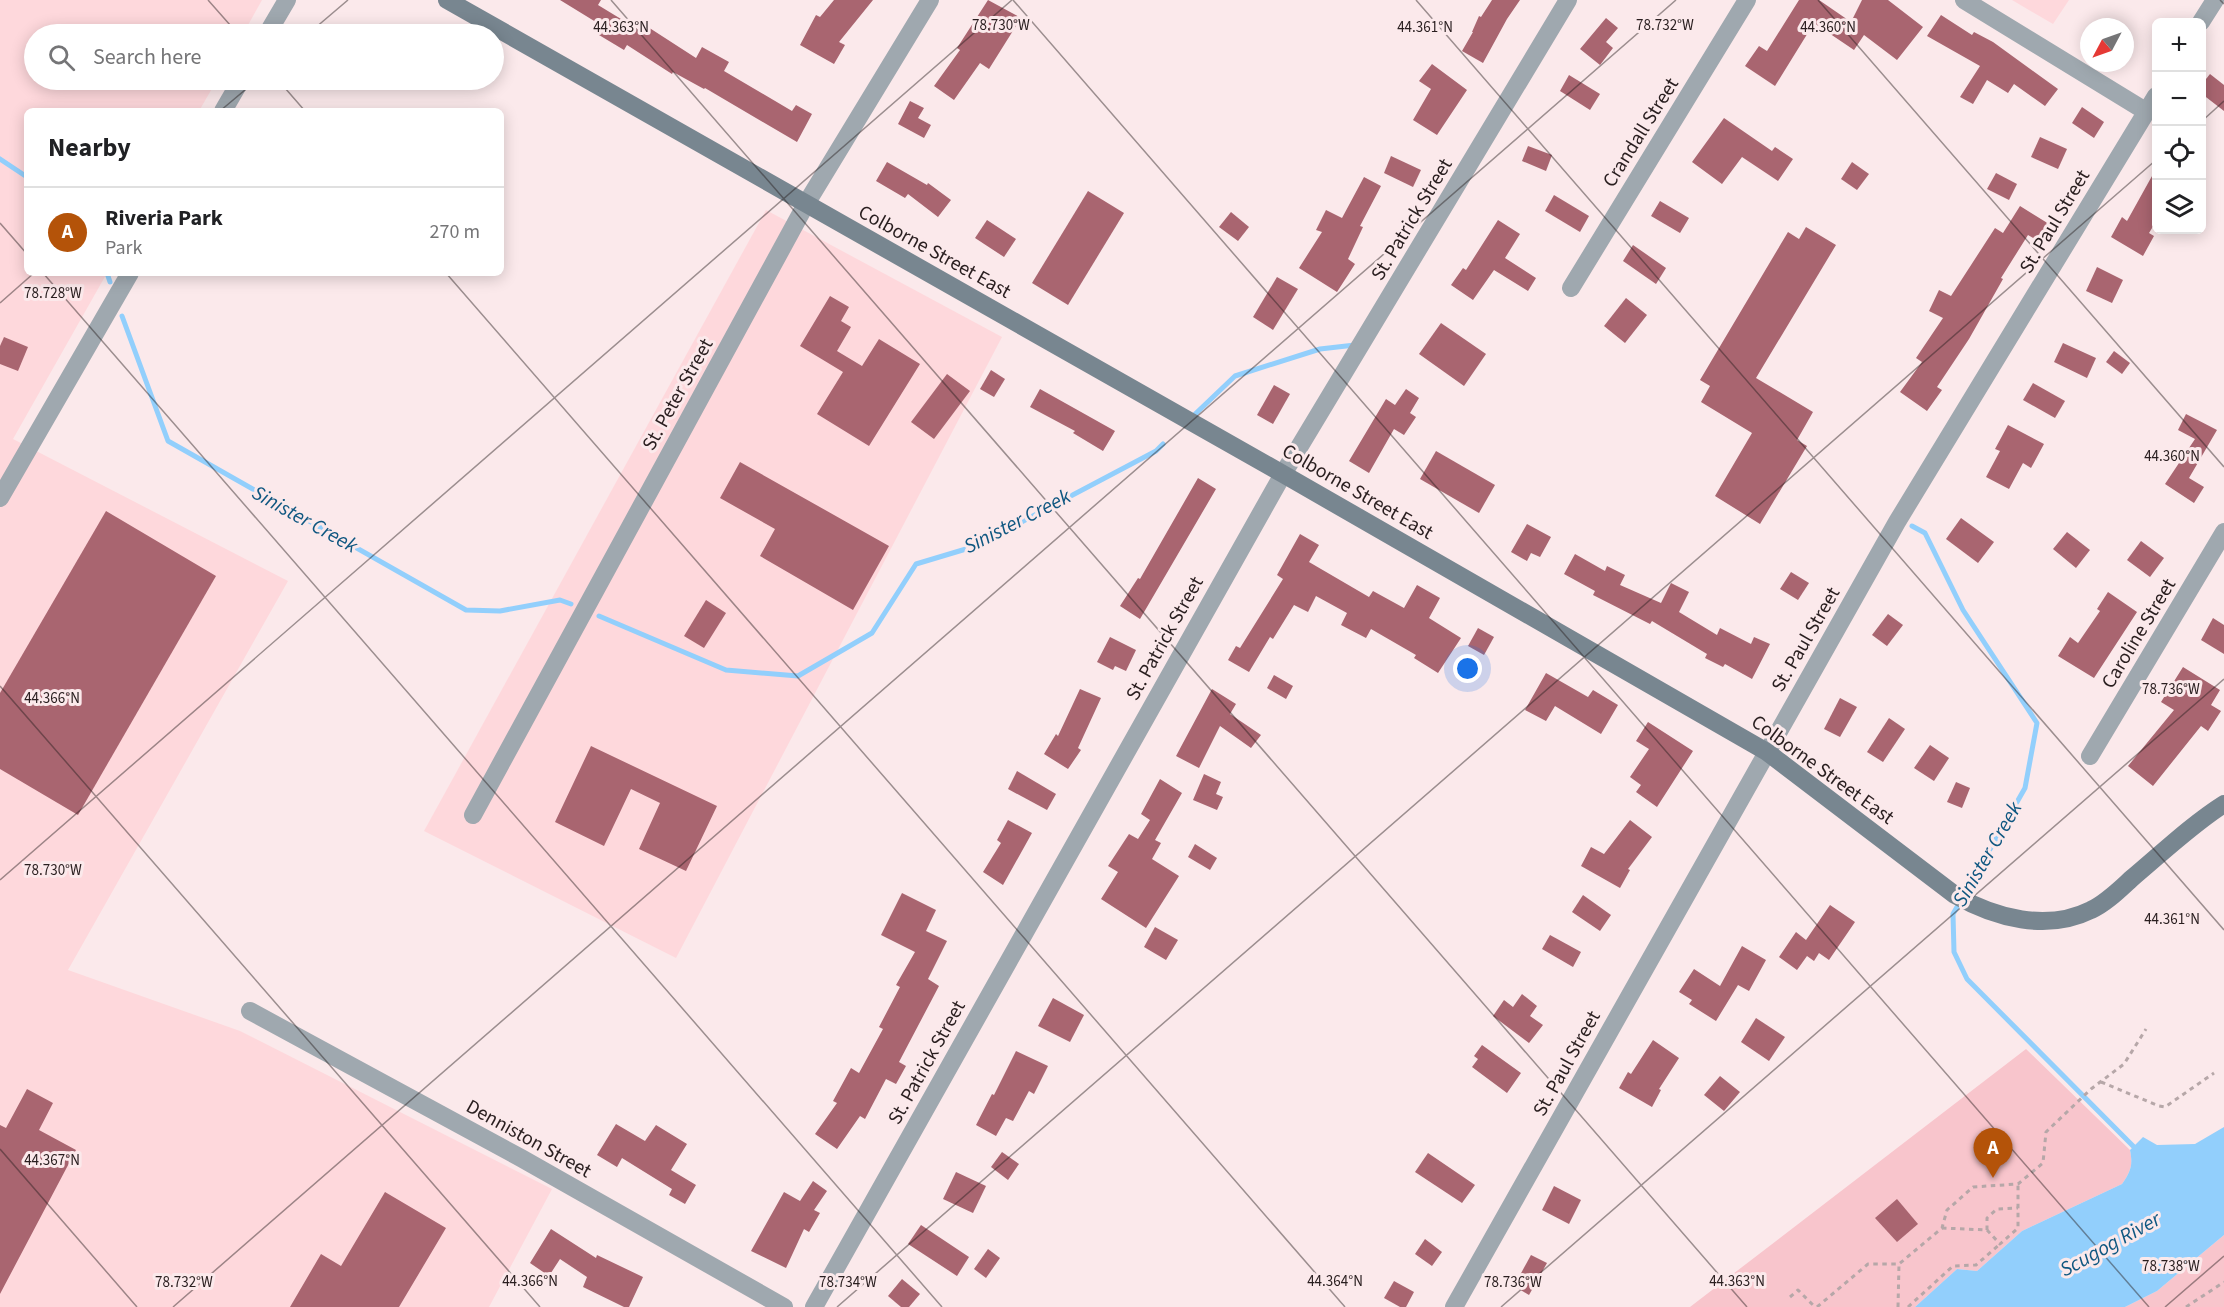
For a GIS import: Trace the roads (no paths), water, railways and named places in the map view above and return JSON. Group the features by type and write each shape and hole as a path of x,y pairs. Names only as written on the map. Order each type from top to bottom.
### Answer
{"main road":[{"name":"Colborne Street East","path":"447,0 489,24"},
{"name":"Colborne Street East","path":"504,32 1283,474 1767,752 1962,898 1998,914 2025,921 2075,917 2103,903 2190,829 2224,804"}],"street":[{"path":"273,24 287,0"},
{"name":"St. Patrick Street","path":"814,1307 1283,474 1568,0"},
{"name":"Crandall Street","path":"1571,288 1747,0"},
{"path":"1965,0 2147,112"},
{"path":"2204,18 2215,0"},
{"name":"St. Peter Street","path":"473,815 806,204 928,1"},
{"path":"225,108 235,90"},
{"name":"St. Paul Street","path":"1454,1307 1897,522 2152,104"},
{"path":"0,498 128,276"},
{"name":"Caroline Street","path":"2090,756 2224,532"},
{"name":"Denniston Street","path":"250,1011 521,1158 784,1307"}],"water":[{"name":"Scugog River","path":"2224,1127 2224,1235 2157,1291 2125,1307 1915,1307 1957,1269 1977,1271 2022,1231 2122,1184 2130,1168 2130,1150 2143,1137 2157,1145 2195,1144"}],"waterway":[{"name":"Sinister Creek","path":"0,159 24,175"},
{"name":"Sinister Creek","path":"108,276 110,282"},
{"name":"Sinister Creek","path":"122,316 168,441 466,610 500,611 560,600 571,604"},
{"name":"Sinister Creek","path":"1191,418 1235,376 1320,349 1355,345"},
{"name":"Sinister Creek","path":"599,616 726,670 798,676 872,633 916,564 976,546 1156,451 1163,444"},
{"name":"Sinister Creek","path":"1912,526 1925,533 1963,610 2037,723 2025,788 1953,914 1954,952 1967,979 2138,1151"}],"place":[{"name":"Riveria Park","path":"1993,1178"}]}
